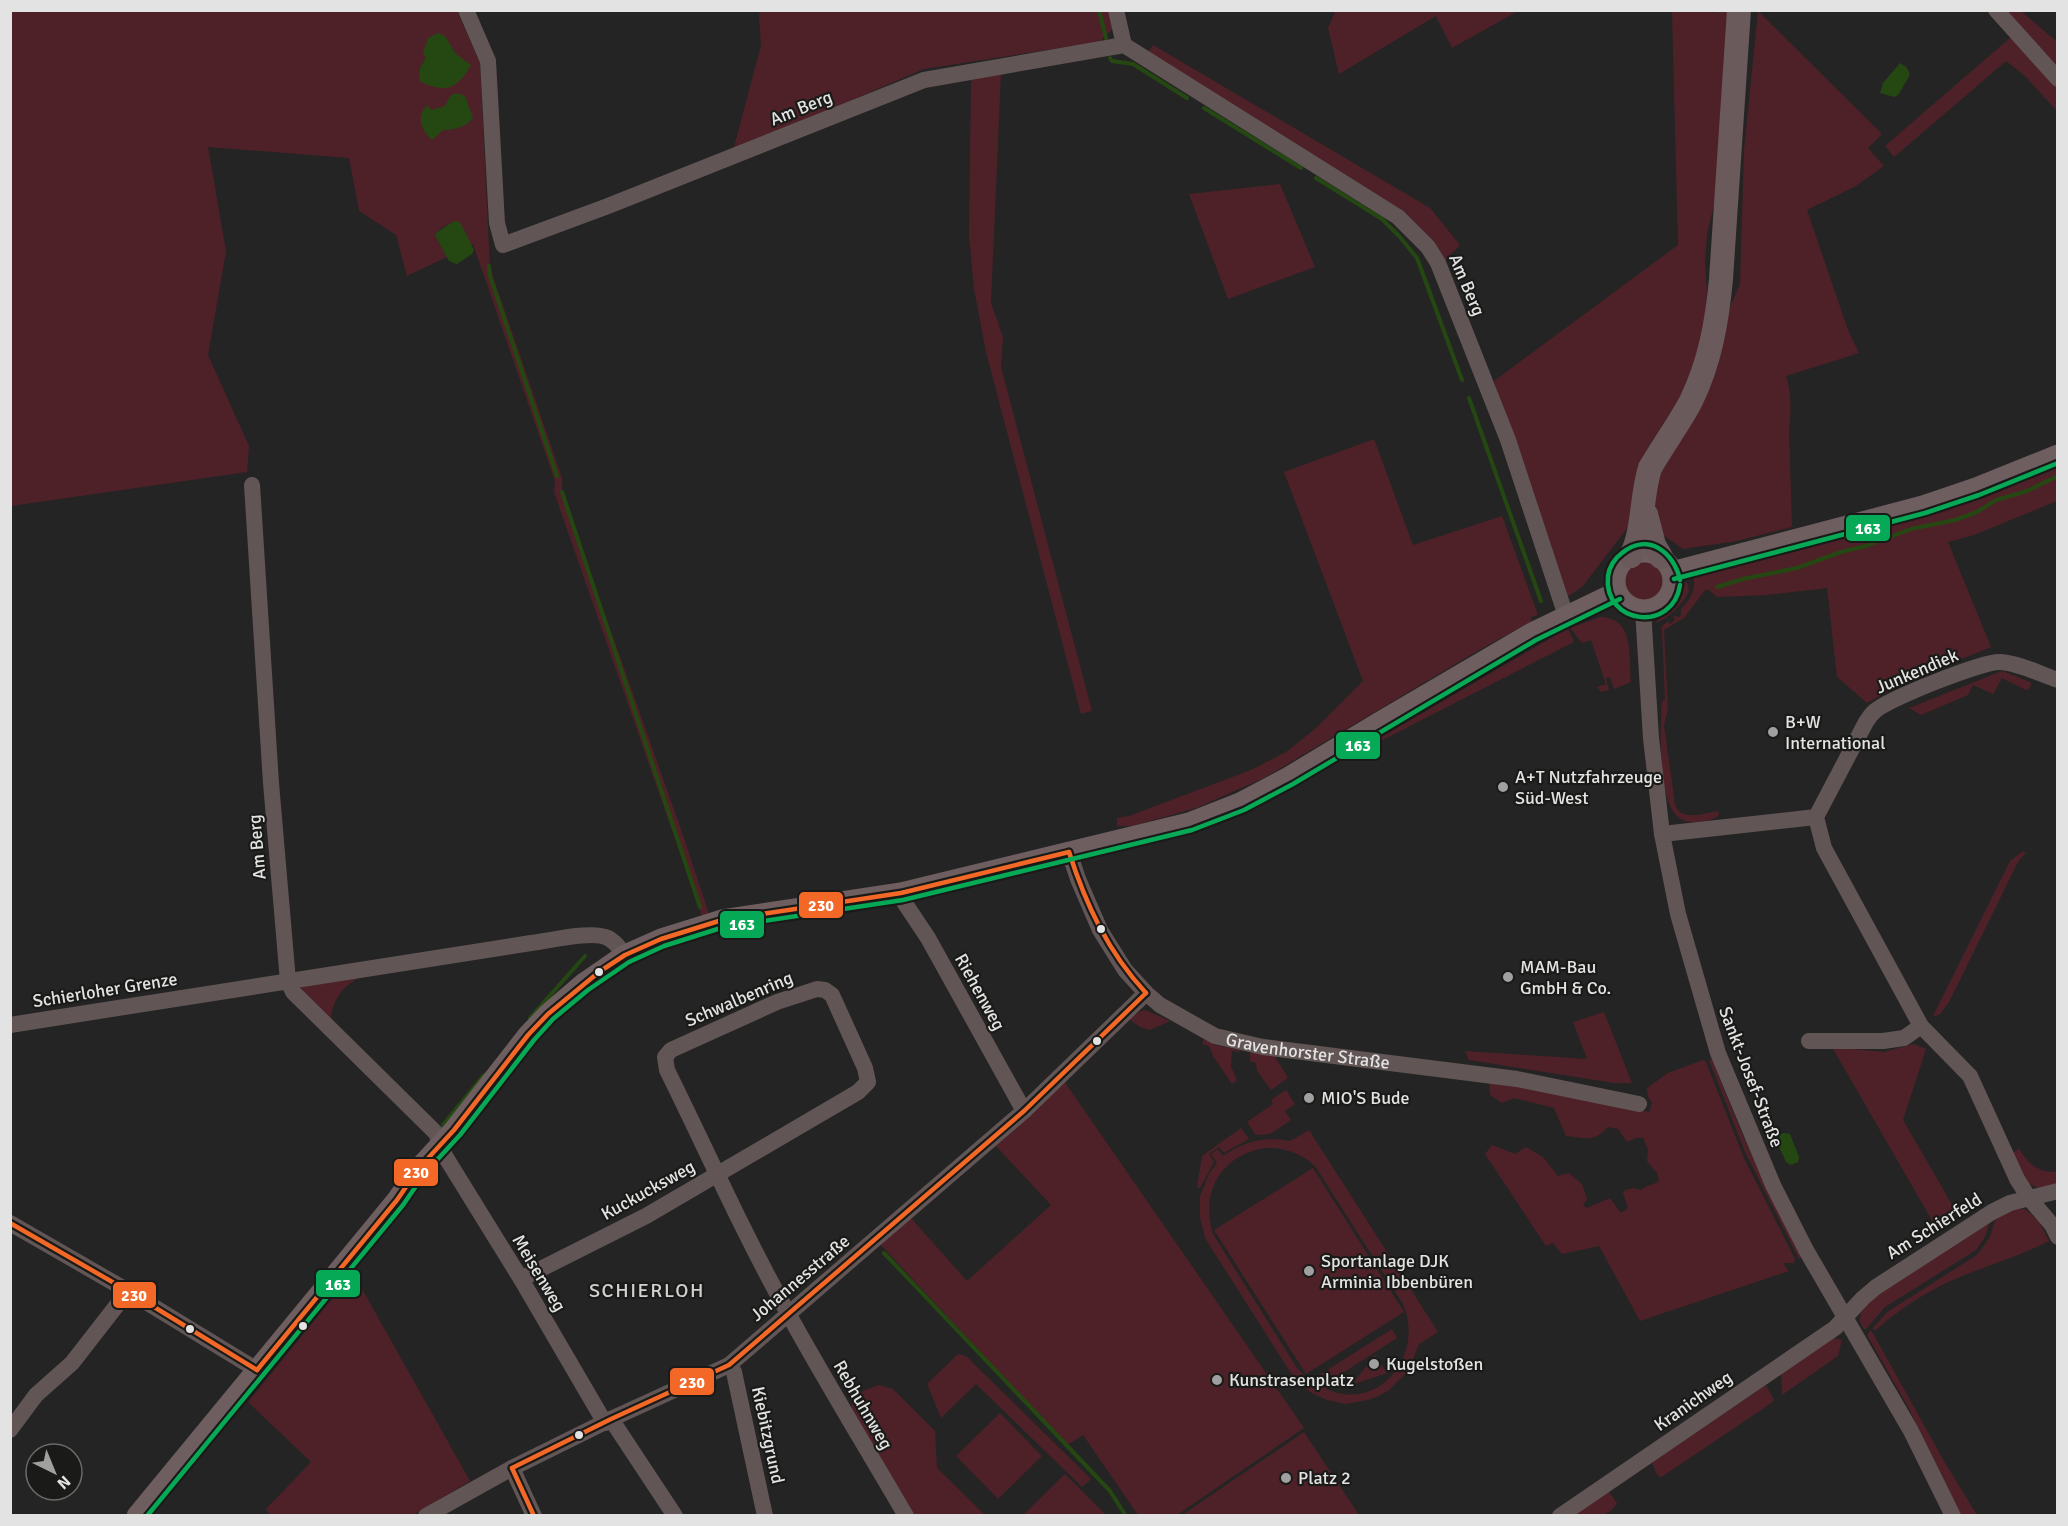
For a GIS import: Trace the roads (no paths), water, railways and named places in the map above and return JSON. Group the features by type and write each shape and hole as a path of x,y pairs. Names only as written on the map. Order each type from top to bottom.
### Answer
{"highway":[{"path":"1631,556 1637,544 1650,468 1690,402 1703,374 1712,346 1721,279 1739,10"},
{"path":"1643,502 1654,545 1666,565"}],"main road":[{"path":"1666,565 1923,506 1976,488 2058,455"},
{"path":"1646,552 1666,565 1673,582 1672,591 1667,599 1652,609 1642,610 1627,605 1617,591 1616,575 1624,561 1631,556 1646,552"},
{"path":"136,1515 397,1200 419,1168 454,1130 528,1035 548,1014 591,978 625,955 661,939 722,920 901,893 1190,823 1240,803 1289,777 1480,663 1617,591"}],"street":[{"name":"Am Berg","path":"466,10 488,61 497,223 503,245 608,207 924,80 1124,45 1398,217 1428,247 1438,263 1508,440 1566,616"},
{"path":"1116,10 1124,45"},
{"path":"1996,10 2058,79"},
{"name":"Am Berg","path":"252,485 271,783 288,981"},
{"name":"Sankt-Josef-Straße","path":"1642,610 1651,738 1662,834 1678,914 1718,1053 1773,1185 1806,1250 1911,1431 1953,1515"},
{"name":"Junkendiek","path":"1816,817 1866,722 1875,710 1981,665 1998,662 2014,664 2058,680"},
{"path":"1662,834 1816,817 1824,848 1921,1026 1970,1076 2017,1179 2029,1198 2052,1225 2058,1237"},
{"name":"Gravenhorster Straße","path":"1069,852 1100,930 1125,970 1146,993 1174,1014 1215,1036 1263,1047 1517,1078 1639,1104"},
{"name":"Riehenweg","path":"901,893 904,902 928,938 1024,1111"},
{"name":"Schierloher Grenze","path":"10,1025 531,943 596,935 607,938 618,945 625,955"},
{"path":"288,981 293,992 436,1133 440,1144"},
{"name":"Schwalbenring","path":"817,989 825,990 832,995 865,1068 868,1082 858,1092 717,1172 666,1066 665,1057 671,1050 777,1002 817,989"},
{"name":"Johannesstraße","path":"426,1515 512,1468 729,1365 1024,1111 1146,993"},
{"path":"1809,1041 1883,1041 1904,1038 1921,1026"},
{"name":"Meisenweg","path":"440,1144 445,1156 608,1421 675,1515"},
{"name":"Kuckucksweg","path":"521,1279 646,1216 717,1172 788,1313"},
{"name":"Am Schierfeld","path":"1845,1317 1876,1287 1992,1212 2010,1203 2058,1191"},
{"path":"10,1223 128,1291 257,1370"},
{"path":"10,1430 36,1395 72,1363 128,1291"},
{"name":"Rebhuhnweg","path":"788,1313 906,1515"},
{"name":"Kranichweg","path":"1560,1515 1835,1328 1845,1317"},
{"name":"Kiebitzgrund","path":"729,1365 734,1372 765,1515"},
{"path":"512,1468 534,1515"}],"waterway":[{"path":"1099,10 1106,38"},
{"path":"1110,58 1112,61 1133,64 1187,98"},
{"path":"1204,108 1301,168"},
{"path":"1316,178 1382,219 1417,258 1462,380"},
{"path":"489,266 490,276 557,476"},
{"path":"1469,398 1541,601"},
{"path":"1717,587 1797,568 1911,529 1955,520 1977,512 1996,500 2027,491 2058,476"},
{"path":"562,492 700,907"},
{"path":"530,1018 585,956"},
{"path":"443,1125 484,1075"},
{"path":"884,1253 1110,1491 1126,1516"}],"place":[{"name":"B+W International","path":"1773,732"},
{"name":"A+T Nutzfahrzeuge Süd-West","path":"1503,787"},
{"name":"MAM-Bau GmbH & Co.","path":"1508,977"},
{"name":"MIO'S Bude","path":"1309,1098"},
{"name":"Sportanlage DJK Arminia Ibbenbüren","path":"1309,1271"},
{"name":"Kugelstoßen","path":"1374,1364"},
{"name":"Kunstrasenplatz","path":"1217,1380"},
{"name":"Platz 2","path":"1286,1478"}],"district":[{"name":"SCHIERLOH","path":"647,1290"}]}
